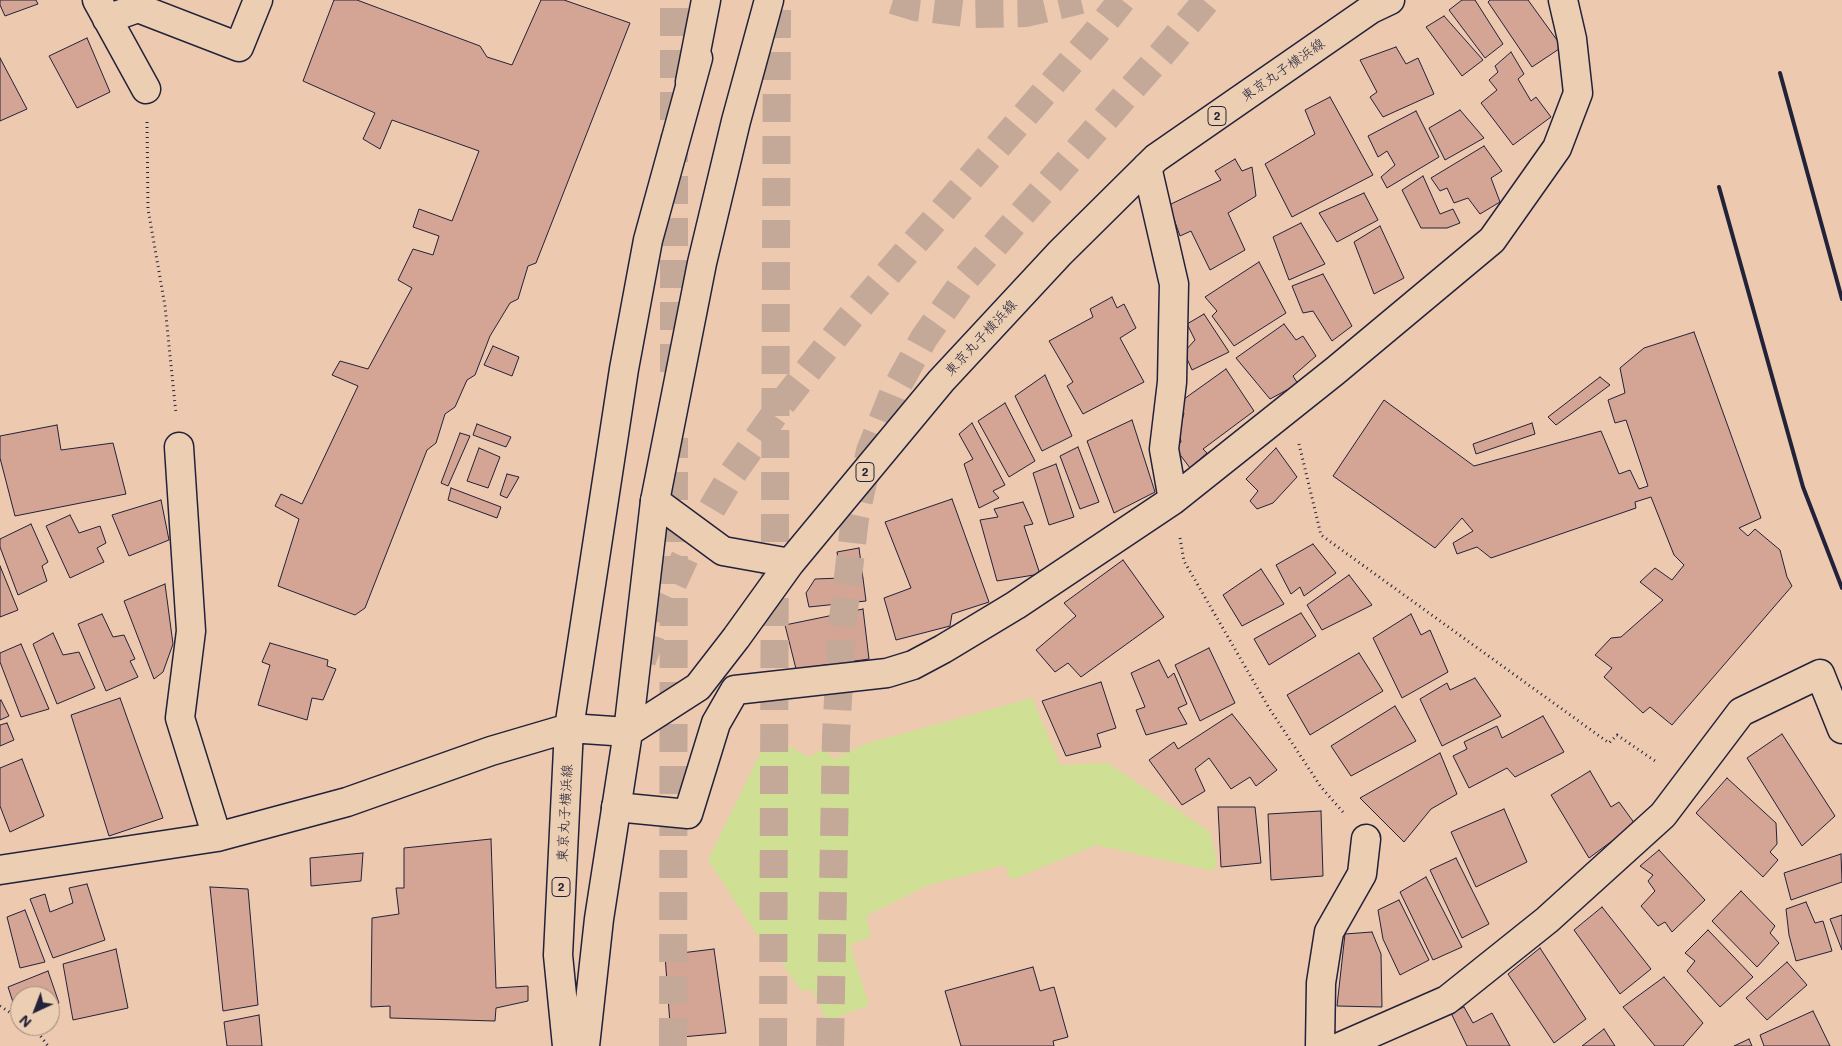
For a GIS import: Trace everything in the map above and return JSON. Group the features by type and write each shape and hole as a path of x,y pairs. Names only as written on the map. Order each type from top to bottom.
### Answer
{"main road":[{"path":"146,89 102,10 138,8 238,47 258,0"},
{"path":"690,82 706,0"},
{"path":"690,82 717,0"},
{"path":"585,1046 599,919 628,732 655,501 702,262 736,121 769,0"},
{"name":"東京丸子横浜線","path":"628,732 698,687 790,563 941,381 1060,253 1156,158 1370,9 1390,0"},
{"path":"616,807 688,814 716,723 735,690 887,673 913,665 1016,605 1173,500 1492,240 1557,148 1578,93 1572,39 1563,0"},
{"name":"東京丸子横浜線","path":"567,1046 558,955 569,728 624,369 646,250 690,82"},
{"path":"1147,167 1174,284 1172,382 1164,449 1173,500"},
{"path":"179,447 191,631 180,718 217,837"},
{"path":"655,501 723,551 790,563"},
{"path":"1342,1046 1447,1000 1547,920 1662,815 1741,712 1820,674 1842,729"},
{"path":"0,870 217,837 347,802 490,751 569,728 628,732"},
{"path":"1320,1046 1322,983 1329,932 1362,874 1366,840"}],"path":[{"path":"146,89 148,209 165,306 179,447"},
{"path":"1290,406 1321,535 1609,743 1617,735 1688,783"},
{"path":"1173,500 1184,561 1269,708 1321,787 1366,840"}],"green space":[{"path":"1032,698 1060,765 1108,763 1210,832 1217,860 1213,871 1096,845 1011,880 1004,865 926,886 866,916 871,936 850,945 869,1005 827,1021 812,989 802,991 774,952 767,950 708,860 769,735 809,757 824,748 833,759 865,744"}],"building":[{"path":"0,0 36,0 38,4 5,16"},
{"path":"334,0 357,0 480,46 487,57 512,65 541,0 564,0 630,23 536,263 528,266 518,299 510,303 490,336 475,375 467,380 455,407 445,414 436,443 427,450 365,608 355,615 278,586 299,519 275,506 281,494 302,504 358,386 332,375 340,361 368,369 412,288 398,280 413,249 433,255 439,236 413,227 419,209 452,221 479,151 392,120 380,149 363,139 375,113 303,81"},
{"path":"1462,0 1475,0 1503,44 1485,58 1449,10"},
{"path":"1490,0 1528,0 1562,47 1532,67 1488,2"},
{"path":"1444,16 1483,60 1462,76 1426,27"},
{"path":"87,38 110,92 77,108 49,56"},
{"path":"1396,47 1406,64 1418,58 1434,94 1383,117 1370,97 1377,92 1360,60"},
{"path":"1511,52 1524,74 1518,79 1531,101 1536,97 1551,117 1513,145 1481,103 1497,90 1489,80 1498,72 1495,66"},
{"path":"0,58 27,109 0,121"},
{"path":"1330,97 1373,175 1292,217 1265,164 1315,134 1305,110"},
{"path":"1460,110 1484,138 1445,160 1429,128"},
{"path":"1416,111 1439,157 1387,188 1381,177 1395,165 1387,151 1378,157 1368,136"},
{"path":"1484,146 1502,171 1491,178 1500,202 1480,214 1468,198 1454,203 1447,188 1440,191 1431,178"},
{"path":"1235,159 1242,171 1252,167 1256,196 1228,213 1245,250 1210,270 1191,231 1180,236 1169,205 1221,180 1215,171"},
{"path":"1423,176 1440,214 1453,209 1460,223 1447,228 1421,228 1402,190"},
{"path":"1364,193 1378,220 1337,242 1319,213"},
{"path":"1301,223 1325,264 1289,280 1273,237"},
{"path":"1380,226 1404,278 1374,294 1354,242"},
{"path":"1259,262 1286,313 1234,346 1212,316 1217,311 1205,297"},
{"path":"1323,274 1352,326 1332,341 1313,311 1303,313 1292,286"},
{"path":"1112,297 1117,308 1124,304 1136,328 1120,338 1144,382 1083,414 1067,386 1073,382 1049,341 1093,317 1090,309"},
{"path":"1204,314 1229,352 1192,370 1184,352 1195,340 1187,324"},
{"path":"1284,324 1296,340 1303,336 1316,356 1293,376 1298,384 1270,399 1236,358"},
{"path":"1694,332 1761,518 1739,528 1748,536 1755,529 1780,550 1787,577 1792,586 1672,725 1650,707 1643,713 1604,677 1612,668 1595,655 1611,638 1621,637 1663,600 1640,582 1655,568 1672,580 1684,565 1674,555 1651,497 1635,502 1636,508 1491,558 1477,547 1457,554 1453,543 1473,531 1462,518 1435,548 1333,476 1384,400 1474,466 1601,431 1619,474 1630,470 1639,489 1648,486 1626,420 1615,423 1608,400 1625,393 1620,368 1644,348"},
{"path":"493,346 519,357 512,376 484,365"},
{"path":"1226,369 1254,411 1203,449 1207,453 1190,468 1175,448 1181,442 1179,431 1184,413 1177,404"},
{"path":"1045,375 1072,436 1042,451 1015,396"},
{"path":"1600,377 1610,385 1556,425 1548,417"},
{"path":"1005,403 1035,461 1009,477 978,421"},
{"path":"1132,420 1155,492 1114,513 1087,441"},
{"path":"972,423 1005,485 993,491 999,498 979,508 964,464 973,459 959,434"},
{"path":"1532,423 1535,434 1476,454 1473,444"},
{"path":"477,424 511,437 506,447 473,435"},
{"path":"57,425 61,450 113,443 126,494 15,516 0,458 0,436"},
{"path":"460,433 470,436 448,486 441,483"},
{"path":"1078,447 1099,502 1080,509 1060,456"},
{"path":"479,448 500,457 488,488 467,481"},
{"path":"1276,448 1297,477 1273,503 1257,509 1250,501 1258,491 1246,479"},
{"path":"1056,464 1074,517 1049,525 1033,473"},
{"path":"507,474 519,477 507,498 500,495"},
{"path":"451,488 501,507 497,518 448,500"},
{"path":"952,499 989,602 952,614 950,626 896,640 884,598 911,588 885,522"},
{"path":"161,500 169,540 129,556 112,515"},
{"path":"1023,502 1033,524 1024,526 1040,574 997,581 980,520 998,517 994,509"},
{"path":"70,515 79,533 100,526 106,543 97,548 104,562 70,578 46,526"},
{"path":"31,524 48,562 42,566 47,581 18,595 0,547 0,539"},
{"path":"1313,544 1336,573 1304,596 1300,587 1291,594 1276,565"},
{"path":"859,548 866,601 809,607 806,593 815,579 841,578 837,552"},
{"path":"1123,560 1164,617 1081,677 1068,663 1055,672 1036,650 1076,616 1064,603"},
{"path":"0,566 18,610 0,617"},
{"path":"1261,569 1284,604 1242,626 1223,595"},
{"path":"1349,575 1372,605 1322,630 1307,605"},
{"path":"165,584 173,644 163,672 154,679 124,601"},
{"path":"863,609 869,659 796,669 785,625"},
{"path":"1301,613 1316,636 1269,665 1254,639"},
{"path":"102,614 113,637 124,635 135,659 130,661 138,677 106,691 78,624"},
{"path":"1411,614 1421,635 1430,630 1448,672 1402,698 1373,638"},
{"path":"53,633 63,655 79,652 95,688 57,704 33,644"},
{"path":"270,643 328,660 327,666 336,669 323,700 312,698 307,720 258,705 270,665 262,662"},
{"path":"21,644 49,709 21,717 0,662 0,653"},
{"path":"1209,648 1235,703 1200,721 1175,665"},
{"path":"1359,653 1383,691 1310,735 1287,695"},
{"path":"1159,660 1168,678 1174,673 1187,704 1178,708 1187,724 1146,735 1136,710 1145,707 1131,673"},
{"path":"1475,678 1501,716 1442,746 1420,699 1447,683 1450,690"},
{"path":"1101,682 1116,728 1097,734 1101,747 1066,756 1042,701"},
{"path":"120,698 163,818 109,836 71,715"},
{"path":"0,701 9,716 0,720"},
{"path":"1395,706 1416,741 1351,776 1331,746"},
{"path":"1232,714 1277,770 1256,786 1250,777 1231,789 1209,758 1195,769 1205,791 1182,805 1149,760 1174,742 1178,749"},
{"path":"1543,716 1564,752 1515,777 1507,768 1469,788 1453,756 1467,749 1464,742 1497,726 1502,738"},
{"path":"7,723 14,740 0,746 0,725"},
{"path":"1782,734 1835,816 1802,846 1747,758"},
{"path":"1440,753 1457,794 1431,809 1404,842 1360,798"},
{"path":"22,759 44,816 10,832 0,806 0,768"},
{"path":"1590,771 1611,807 1619,802 1635,824 1589,858 1551,795"},
{"path":"1727,778 1776,823 1777,844 1770,852 1778,860 1763,877 1696,813"},
{"path":"1218,807 1255,807 1261,863 1221,867"},
{"path":"1504,809 1527,862 1476,887 1451,832"},
{"path":"1321,811 1323,876 1271,880 1268,814"},
{"path":"491,839 496,988 528,986 528,1001 496,1008 495,1021 390,1018 390,1006 371,1007 372,918 399,914 396,888 404,888 404,848"},
{"path":"1659,850 1705,900 1672,932 1665,922 1658,926 1641,906 1655,891 1648,881 1653,875 1640,866"},
{"path":"363,853 361,881 311,886 310,858"},
{"path":"1841,854 1842,882 1791,900 1784,873"},
{"path":"1456,858 1489,924 1462,938 1430,870"},
{"path":"1426,877 1462,947 1433,960 1400,892"},
{"path":"87,884 105,940 53,958 30,899 45,894 50,912 73,903 69,888"},
{"path":"210,887 248,889 258,1005 223,1011"},
{"path":"1741,891 1775,926 1770,933 1779,943 1757,967 1712,921"},
{"path":"1399,900 1429,960 1400,975 1383,939 1378,910"},
{"path":"1806,902 1815,923 1823,921 1832,951 1796,961 1789,935 1786,909"},
{"path":"1602,907 1651,969 1620,994 1574,930"},
{"path":"25,910 45,962 20,968 7,917"},
{"path":"1842,915 1842,950 1830,919"},
{"path":"1708,930 1753,977 1720,1007 1687,971 1695,961 1685,953"},
{"path":"1372,932 1381,954 1382,1007 1337,1006 1345,934"},
{"path":"1540,948 1586,1019 1554,1043 1508,974"},
{"path":"116,949 128,1008 73,1020 63,964"},
{"path":"714,949 726,1033 671,1038 665,955"},
{"path":"1787,962 1807,985 1767,1020 1746,998"},
{"path":"1033,967 1040,991 1054,987 1068,1037 1053,1041 1054,1046 961,1046 945,991"},
{"path":"48,971 53,986 10,986"},
{"path":"1664,977 1703,1023 1683,1046 1655,1046 1623,1007"},
{"path":"1464,1007 1473,1023 1492,1013 1510,1046 1467,1046 1451,1013"},
{"path":"1813,1011 1830,1046 1764,1046 1760,1035"},
{"path":"259,1015 262,1046 227,1046 224,1022"},
{"path":"1604,1029 1615,1046 1582,1046"},
{"path":"1749,1039 1752,1046 1734,1046"}],"tunnel":[{"path":"674,0 674,372"},
{"path":"773,1046 777,0"},
{"path":"893,0 916,7 972,14 1026,13 1081,0"},
{"path":"642,661 657,618 692,542 733,473 784,401 848,320 1095,34 1122,0"},
{"path":"830,1046 836,736 842,627 855,518 870,451 893,394 924,338 967,277 1207,0"},
{"path":"673,1046 674,438"}],"railway":[{"path":"1780,73 1842,299"},
{"path":"1719,187 1803,487 1842,588"}]}
